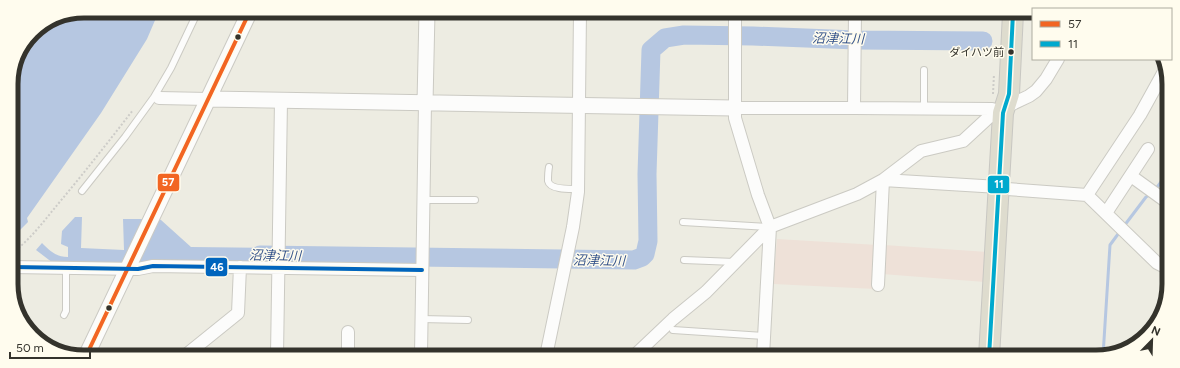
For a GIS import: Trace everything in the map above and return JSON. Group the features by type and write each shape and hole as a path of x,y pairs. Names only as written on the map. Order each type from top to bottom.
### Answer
{"highway":[{"path":"1002,18 998,96 1003,113"},
{"path":"989,350 1003,113 1008,94 1013,18"}],"street":[{"path":"89,350 247,18"},
{"path":"421,350 427,18"},
{"path":"547,350 573,227 577,189 580,18"},
{"path":"735,18 735,118 770,227 763,350"},
{"path":"854,18 854,108"},
{"path":"640,350 673,319 706,292 770,227 857,194 883,180 918,153 963,141 989,117 1003,113 1008,106 1036,91 1046,79 1057,60"},
{"path":"1087,195 1140,115 1161,76"},
{"path":"156,98 642,107 992,109 1003,113"},
{"path":"277,350 281,100"},
{"path":"1106,213 1148,150"},
{"path":"1131,176 1162,198"},
{"path":"883,180 999,187 1007,189 1087,195 1157,263 1162,266"},
{"path":"878,285 883,180"},
{"path":"18,267 138,270 153,266 422,270"},
{"path":"192,350 238,313 240,267"},
{"path":"348,332 348,350"}],"lane":[{"path":"82,191 156,98 172,68 195,18"},
{"path":"924,70 924,108"},
{"path":"549,167 548,181 550,185 565,189 577,189"},
{"path":"423,200 475,200"},
{"path":"683,222 770,227"},
{"path":"684,260 735,262"},
{"path":"64,315 66,311 66,268"},
{"path":"421,320 468,320"},
{"path":"673,330 764,336"}],"path":[{"path":"18,248 28,239 77,182 137,104"}],"shaded area":[{"path":"777,239 878,245 876,289 773,284"},
{"path":"884,245 988,252 985,282 882,274"}],"water":[{"path":"84,18 156,18 147,39 101,113 27,218 28,222 18,232 18,80 20,67 25,55 41,34 51,27 63,22"},
{"path":"75,217 82,217 81,248 124,250 123,219 158,219 191,247 275,248 283,261 145,261 136,265 53,263 36,250 42,243 57,255 68,257 68,247 61,244 62,231"}],"waterway":[{"name":"沼津江川","path":"260,255 634,260 645,254 648,241 647,174 651,50 665,38 684,35 856,40 983,41"},
{"path":"1155,190 1162,181"},
{"path":"1124,226 1146,197 1151,194"},
{"path":"1103,350 1110,245 1121,230"}],"transit line":[{"name":"57","path":"89,350 247,18"},
{"name":"11","path":"989,350 1003,113 1009,94 1013,18"},
{"name":"46","path":"18,267 138,269 153,266 422,270"}],"place":[{"name":"ダイハツ前","path":"1011,52"}]}
